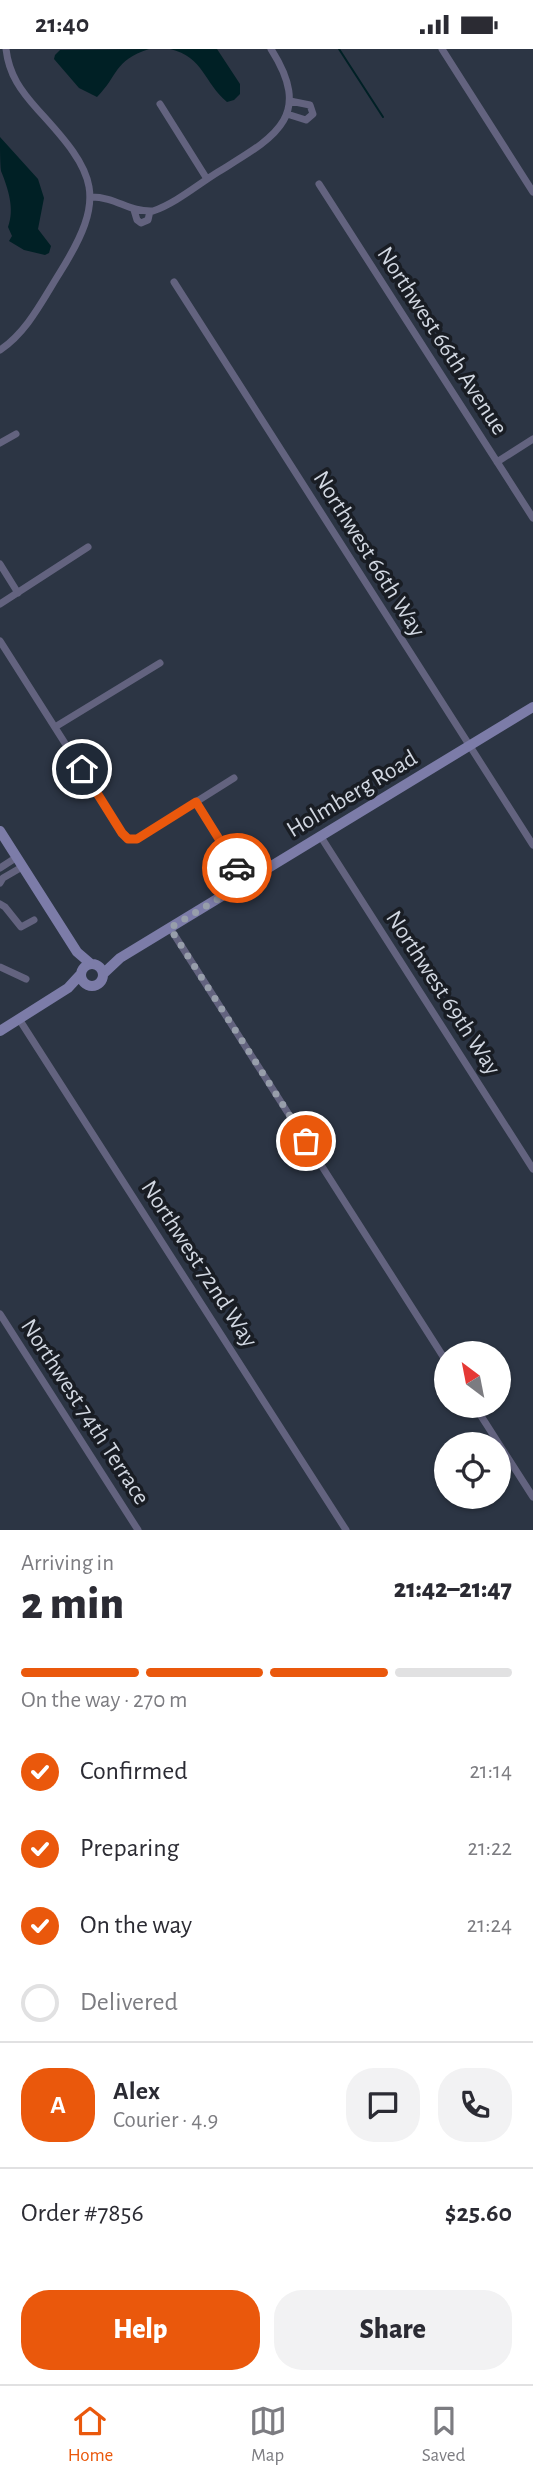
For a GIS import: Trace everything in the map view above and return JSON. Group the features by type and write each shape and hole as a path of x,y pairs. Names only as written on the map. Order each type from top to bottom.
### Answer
{"street":[{"path":"0,350 24,329 73,252 84,231 91,197 84,169 77,155 16,84 6,49"},
{"path":"91,197 106,197 134,210 150,211 161,208 263,144 273,135 289,107 287,78 271,49"},
{"path":"442,49 533,192"},
{"path":"160,104 207,179"},
{"name":"Northwest 66th Avenue","path":"319,184 533,518"},
{"name":"Northwest 66th Way","path":"174,282 533,845"},
{"path":"0,443 16,434"},
{"path":"497,462 533,439"},
{"path":"0,604 88,547"},
{"path":"0,564 18,593"},
{"path":"0,641 128,839 137,839 234,778"},
{"path":"55,727 160,663"},
{"name":"Holmberg Road","path":"103,974 120,958 533,707"},
{"path":"196,802 246,882"},
{"path":"0,831 77,952 100,968 103,974 99,983 93,986 68,988"},
{"name":"Northwest 69th Way","path":"321,837 533,1170"},
{"path":"0,868 20,862"},
{"path":"0,883 20,862"},
{"path":"0,904 21,927 33,920"},
{"path":"170,928 434,1342"},
{"path":"77,952 86,985"},
{"name":"Holmberg Road","path":"93,964 120,958"},
{"path":"0,1031 68,988 85,966 93,964"},
{"path":"0,967 26,979"},
{"name":"Northwest 72nd Way","path":"19,1019 346,1530"},
{"name":"Northwest 74th Terrace","path":"0,1314 138,1530"},
{"path":"482,1418 533,1497"}],"shaded area":[{"path":"149,49 129,58 97,97 79,88 54,59 60,50"},
{"path":"170,49 217,49 240,84 240,94 227,102 197,64"},
{"path":"0,137 38,179 44,198 38,229 51,246 49,253 45,255 24,250 9,241 12,236 8,227 11,206 1,171"}],"waterway":[{"path":"339,49 383,117"}],"way so far":[{"path":"237,868 246,882 170,928 306,1141"}],"route":[{"path":"82,769 128,839 137,839 196,802 237,868"}]}
